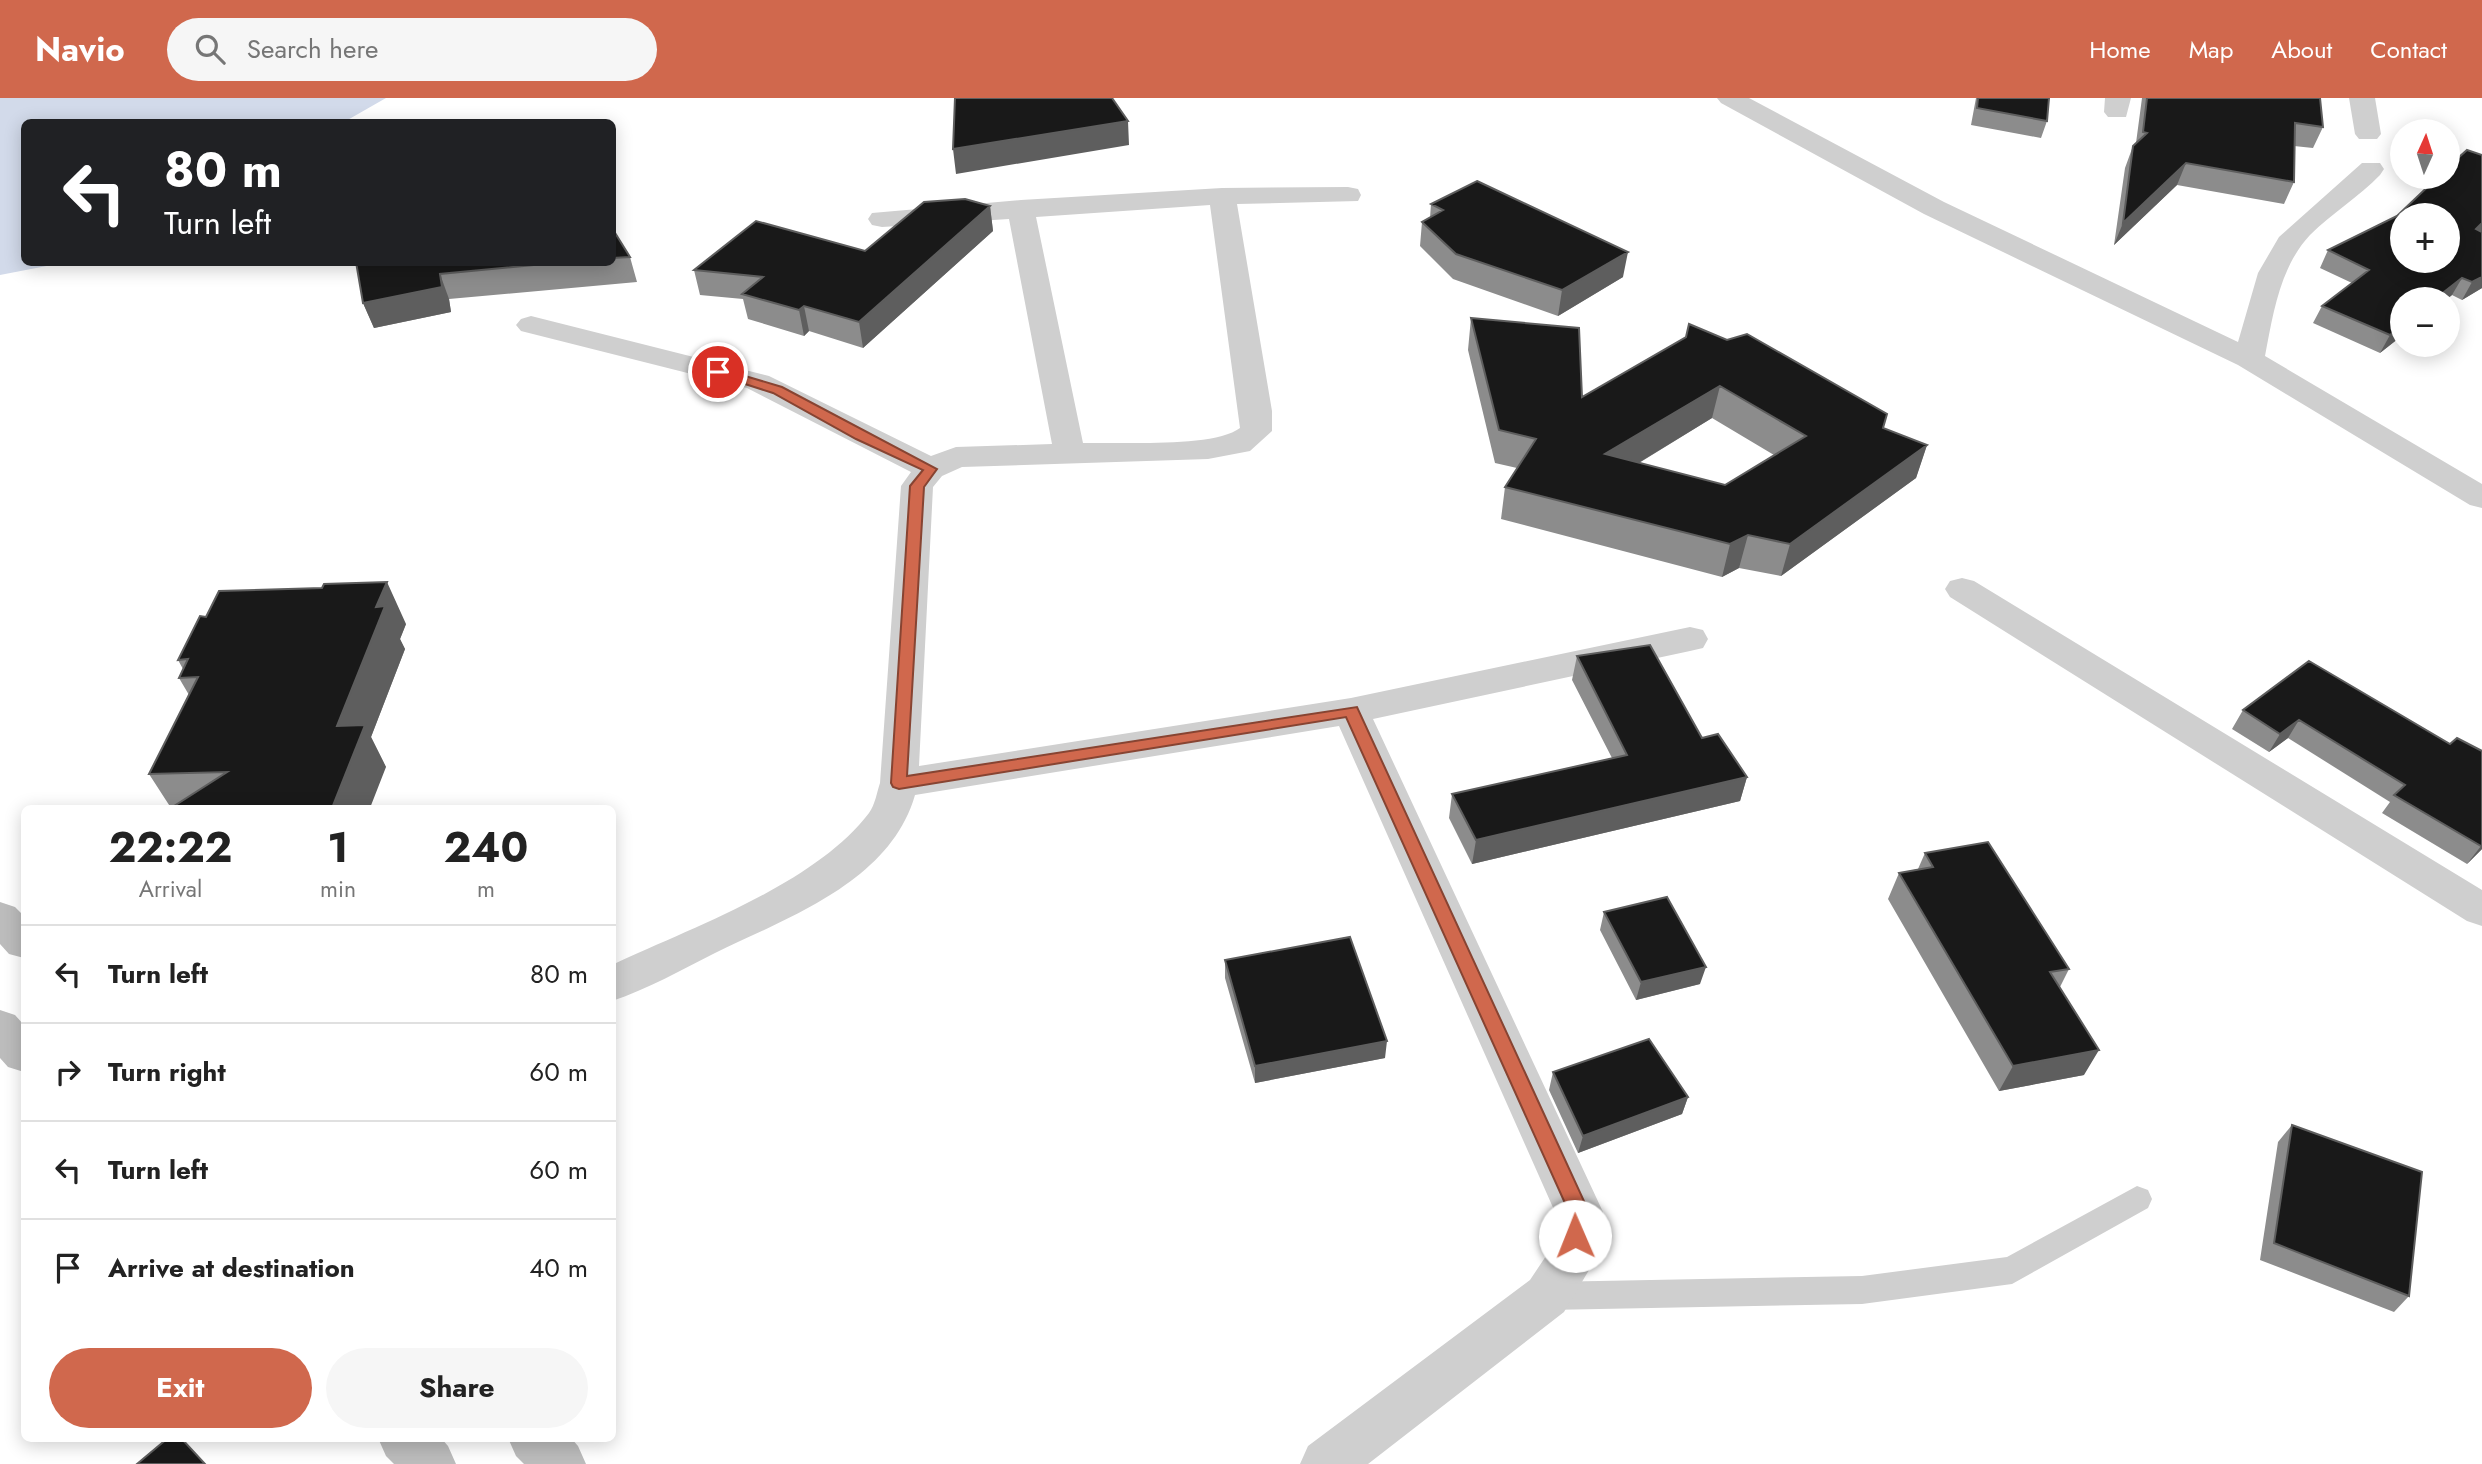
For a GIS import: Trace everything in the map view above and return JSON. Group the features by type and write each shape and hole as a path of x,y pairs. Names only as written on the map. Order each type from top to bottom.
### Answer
{"main road":[{"path":"0,918 21,940"},
{"path":"0,1028 21,1052"},
{"path":"408,1442 430,1464"},
{"path":"538,1442 560,1464"}],"street":[{"path":"1730,98 1934,208 2249,359 2482,498"},
{"path":"2362,98 2368,134"},
{"path":"2249,359 2266,287 2281,252 2300,230 2371,169"},
{"path":"882,219 1222,196 1348,195"},
{"path":"616,982 806,891 852,858 889,817 899,783 917,486 931,469 956,457 1208,449 1239,444 1256,431 1256,411 1222,196"},
{"path":"1021,208 1069,452"},
{"path":"531,325 758,382 931,469"},
{"path":"1962,589 2482,910"},
{"path":"899,783 1351,711 1690,639"},
{"path":"1326,1464 1547,1296 1572,1260 1579,1212 1351,711"}],"lane":[{"path":"1547,1296 1862,1290 2012,1270 2137,1199"}],"water":[{"path":"0,98 386,98 349,119 21,119 21,266 46,266 0,275"}],"building":[{"path":"955,98 1112,98 1128,121 953,149"},
{"path":"1978,98 2049,98 2047,121 1977,108"},
{"path":"2147,98 2320,98 2323,127 2295,123 2294,182 2186,163 2123,223 2133,146 2147,133 2143,132"},
{"path":"2467,150 2482,155 2482,223 2476,229 2482,232 2482,277 2472,282 2462,278 2450,287 2390,287 2390,335 2322,306 2369,270 2328,250 2390,219 2390,273 2460,273 2460,203 2411,203 2425,189 2460,189 2460,156"},
{"path":"1477,181 1628,252 1562,290 1456,254 1422,222 1443,210 1431,204"},
{"path":"965,199 990,206 859,322 804,306 799,310 742,294 763,277 694,270 756,221 865,251 924,202"},
{"path":"616,234 630,257 616,258"},
{"path":"357,266 523,266 440,274 442,287 363,303"},
{"path":"1471,318 1579,328 1582,397 1686,337 1689,324 1727,340 1747,334 1887,414 1883,428 1927,445 1790,544 1748,535 1730,544 1505,487 1536,439 1499,430","holes":["1720,386 1806,436 1725,485 1605,454"]},
{"path":"387,582 376,607 385,606 337,726 365,725 333,805 176,805 227,772 149,774 198,677 179,678 188,659 178,660 200,616 206,617 219,591 322,588 324,584"},
{"path":"1650,645 1702,738 1718,734 1747,777 1476,840 1452,794 1627,755 1577,656"},
{"path":"2309,661 2450,744 2457,738 2482,751 2481,846 2394,795 2405,785 2299,720 2280,734 2243,710"},
{"path":"1988,842 2069,969 2050,972 2099,1050 2013,1066 1899,873 1933,867 1925,853"},
{"path":"1667,897 1706,967 1641,982 1604,912"},
{"path":"1350,937 1387,1041 1255,1066 1225,960"},
{"path":"1649,1039 1688,1097 1583,1136 1553,1072"},
{"path":"2292,1125 2422,1172 2409,1296 2274,1243"},
{"path":"163,1442 185,1442 205,1464 137,1464"}],"route":[{"path":"718,372 758,382 777,390 861,436 931,469 917,486 899,783 1351,711 1579,1212 1575,1236"}]}
